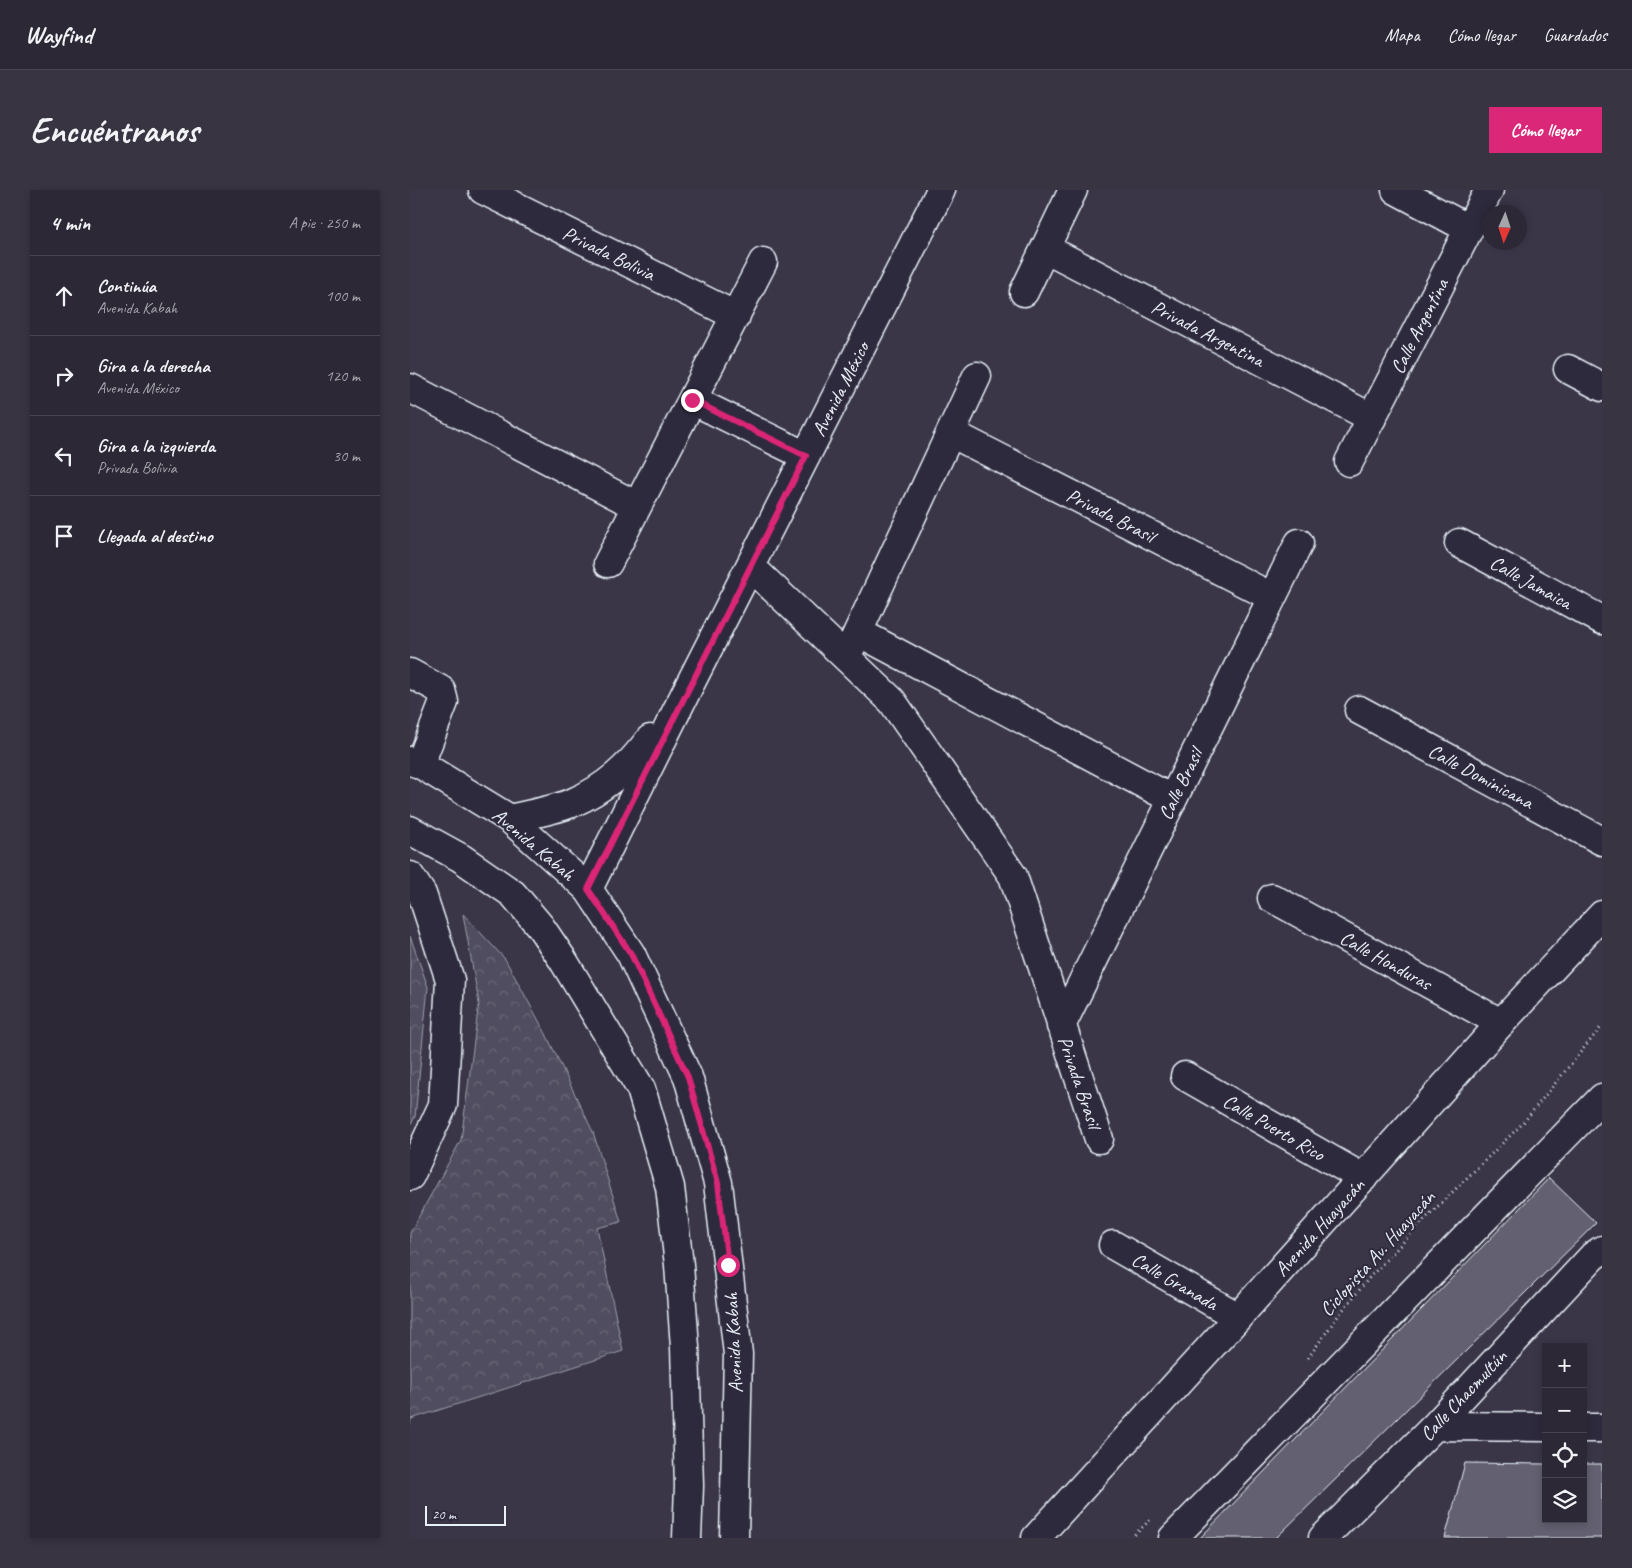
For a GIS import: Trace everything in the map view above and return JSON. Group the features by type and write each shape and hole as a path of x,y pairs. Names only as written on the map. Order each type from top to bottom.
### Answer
{"street":[{"name":"Privada Bolivia","path":"483,190 736,316"},
{"name":"Avenida México","path":"588,889 941,190"},
{"path":"1024,292 1073,190"},
{"path":"1396,190 1469,229"},
{"name":"Calle Argentina","path":"1349,462 1489,190"},
{"name":"Privada Argentina","path":"1045,248 1372,418"},
{"path":"608,563 764,262"},
{"path":"1568,369 1602,388"},
{"path":"846,658 977,376"},
{"path":"410,388 637,506"},
{"path":"692,400 806,456"},
{"name":"Privada Brasil","path":"950,433 1272,597"},
{"name":"Calle Jamaica","path":"1459,542 1602,620"},
{"name":"Calle Brasil","path":"1061,1026 1299,543"},
{"name":"Privada Brasil","path":"750,566 892,701 1013,876 1099,1139"},
{"path":"858,632 1172,800"},
{"path":"410,673 441,690 444,702 413,761"},
{"name":"Avenida México","path":"510,819 573,803 603,786 633,762 685,694"},
{"name":"Calle Dominicana","path":"1359,710 1602,841"},
{"name":"Avenida Kabah","path":"413,761 510,819 588,889 631,954 688,1077 718,1183 738,1354 734,1538"},
{"path":"410,830 455,854 514,894 540,926 563,960 641,1089 670,1186 679,1265 685,1347 689,1486 687,1538"},
{"path":"410,876 422,894 450,980 443,1105 410,1176"},
{"name":"Calle Honduras","path":"1272,898 1500,1023"},
{"name":"Avenida Huayacán","path":"1036,1538 1238,1317 1500,1023 1602,915"},
{"name":"Calle Puerto Rico","path":"1185,1076 1363,1178"},
{"path":"1174,1538 1602,1098"},
{"name":"Calle Granada","path":"1112,1246 1238,1317"},
{"name":"Calle Chacmultún","path":"1323,1538 1435,1426 1593,1256 1602,1250"},
{"path":"1435,1426 1542,1427"},
{"path":"1587,1428 1602,1428"},
{"path":"689,1486 704,1538"},
{"path":"1059,1538 1061,1522 1067,1505"}],"path":[{"name":"Ciclopista Av. Huayacán","path":"1307,1359 1338,1316 1370,1277 1428,1216 1522,1124 1602,1026"},
{"path":"1131,1538 1152,1518"}],"green space":[{"path":"463,914 505,959 545,1032 593,1132 621,1222 597,1228 623,1351 411,1419 410,1425 410,1233 461,1140 479,1003"},
{"path":"410,936 428,987 415,1117 410,1126"}],"building":[{"path":"1549,1178 1596,1223 1276,1538 1200,1538"},
{"path":"1465,1463 1542,1464 1542,1523 1587,1523 1587,1464 1602,1464 1602,1538 1445,1538"}],"route":[{"path":"692,400 806,456 588,889 631,954 688,1077 718,1183 728,1265"}]}
